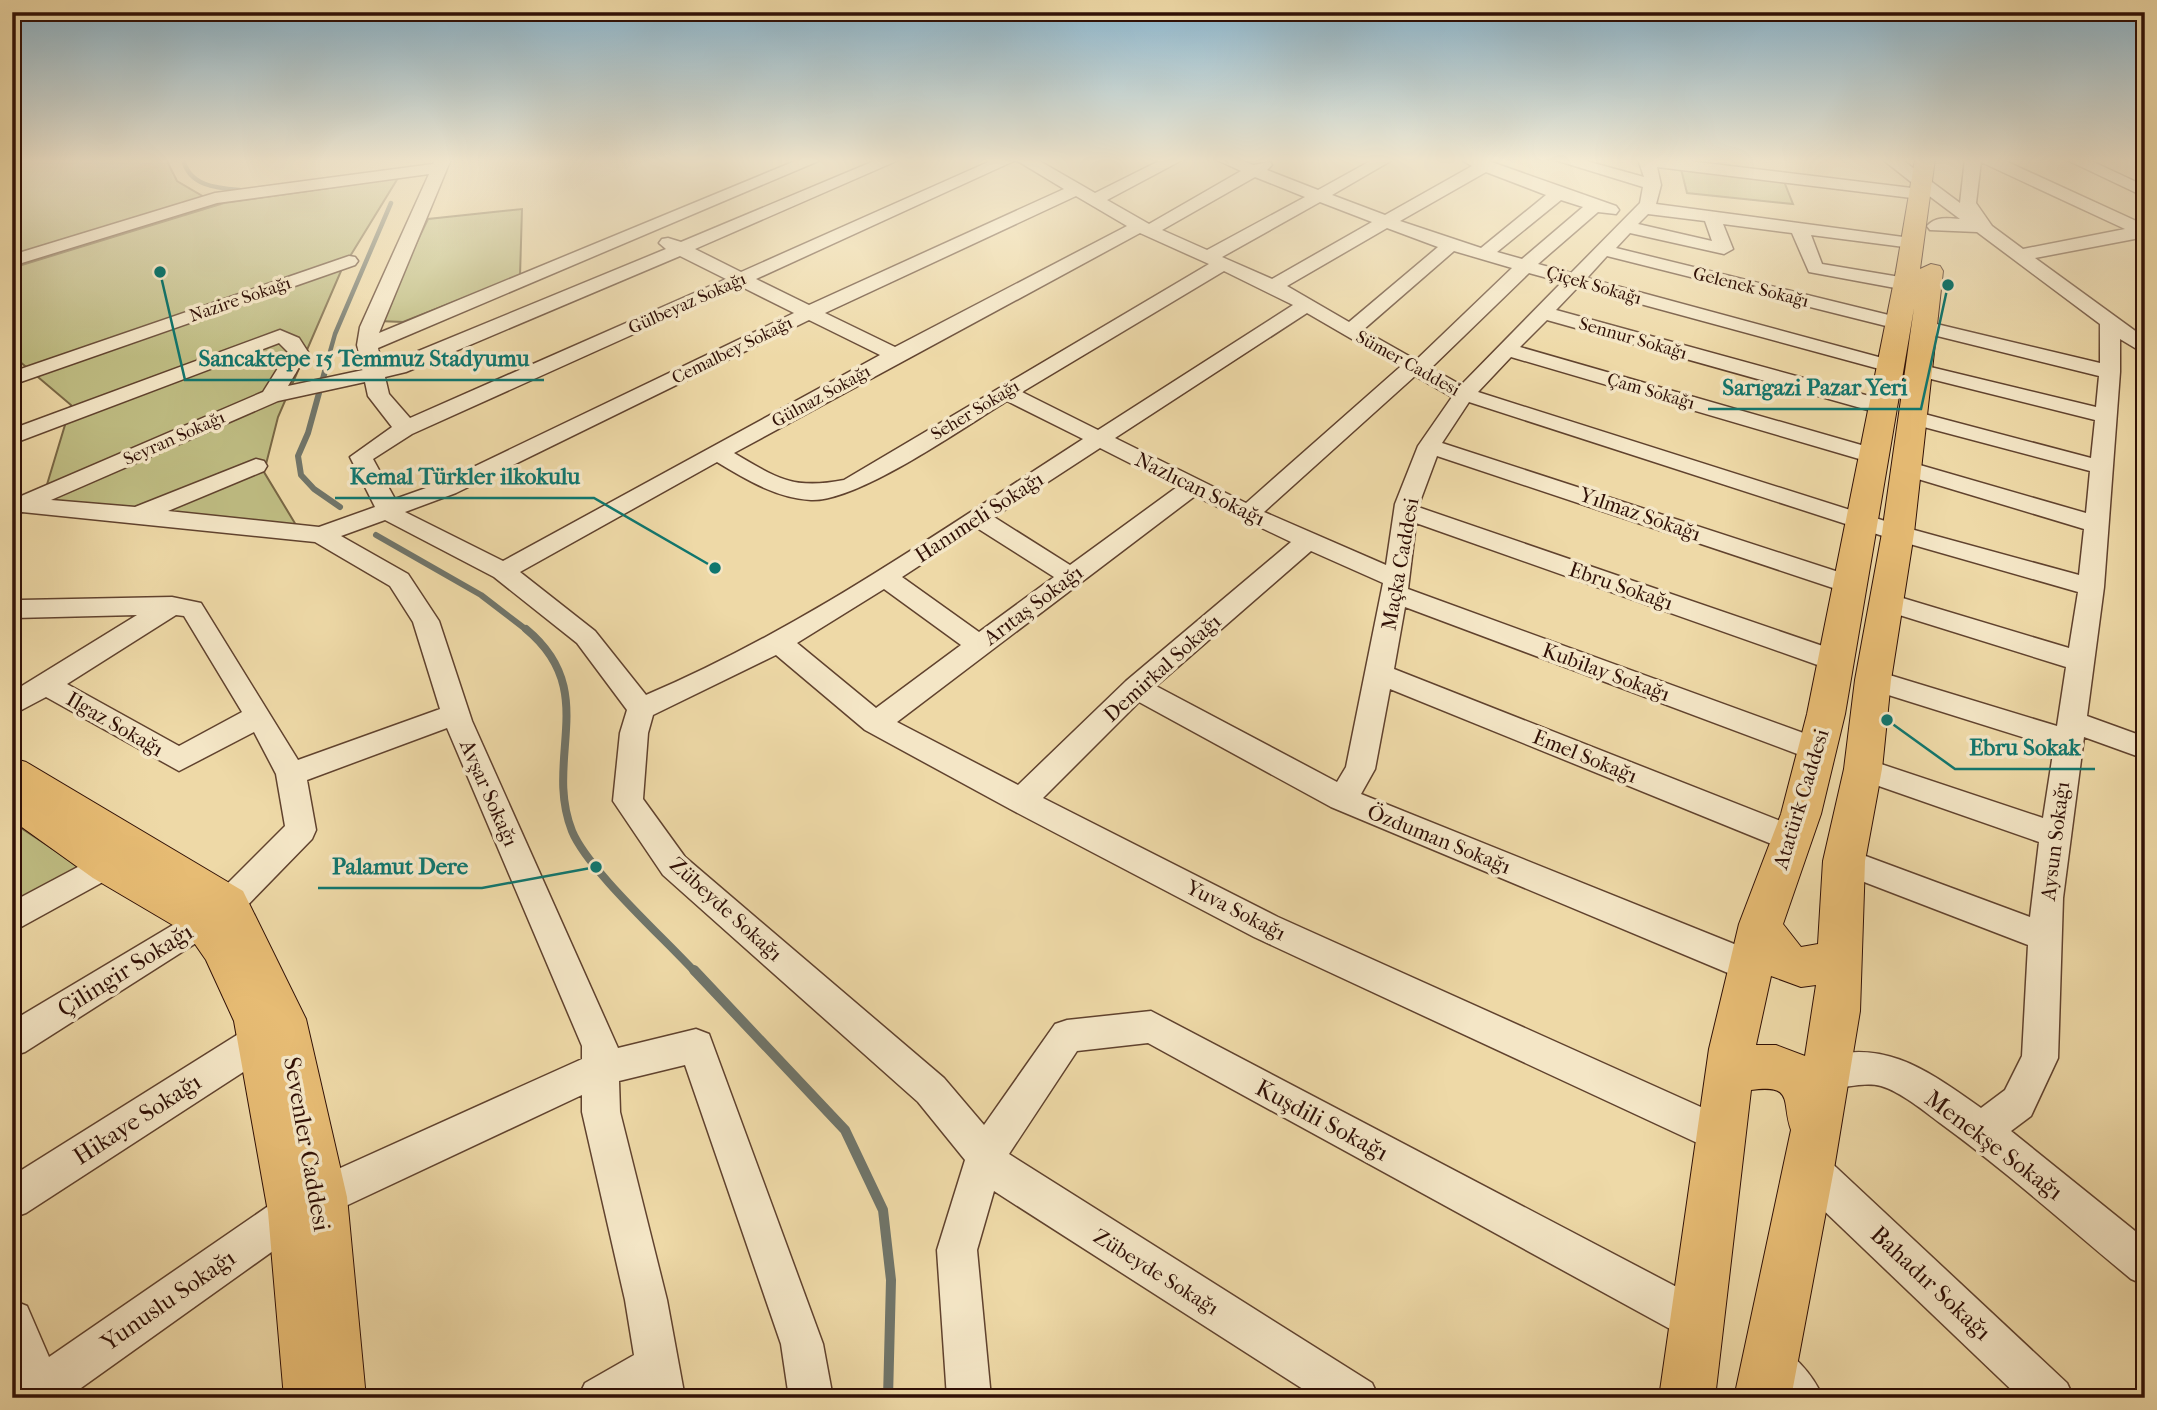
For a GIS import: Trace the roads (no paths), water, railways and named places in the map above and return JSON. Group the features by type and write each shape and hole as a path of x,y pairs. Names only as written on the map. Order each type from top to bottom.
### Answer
{"main road":[{"name":"Atatürk Caddesi","path":"1911,325 1906,284 1915,225"},
{"name":"Atatürk Caddesi","path":"1687,1398 1718,1134 1728,1075 1762,924 1790,838 1801,814 1818,750 1863,522 1890,462 1911,325 1918,225"},
{"name":"Atatürk Caddesi","path":"1777,1386 1812,1151 1837,1011 1844,861 1863,769 1873,680 1898,533 1890,462"},
{"name":"Sevenler Caddesi","path":"12,773 122,857"},
{"name":"Sevenler Caddesi","path":"12,799 122,857 215,913 284,1019 308,1205 338,1398"},
{"name":"Sevenler Caddesi","path":"215,913 222,947 257,1020 308,1205 312,1398"},
{"path":"1762,924 1772,950 1786,962 1805,967 1821,966 1840,955"},
{"path":"1728,1075 1773,1065 1795,1075 1811,1098 1812,1151"}],"street":[{"path":"12,261 129,225"},
{"path":"415,225 370,327 367,345 379,396 398,416 404,429 361,457 388,509 397,519 503,571 586,638 641,709"},
{"path":"367,345 653,225"},
{"name":"Seyran Sokağı","path":"16,507 271,396 399,368 737,225"},
{"name":"Gülbeyaz Sokağı","path":"404,429 862,225"},
{"name":"Cemalbey Sokağı","path":"321,535 448,488 809,312 1015,225"},
{"name":"Sümer Caddesi","path":"1139,225 1273,286 1464,394 1898,533 2091,587"},
{"name":"Gülnaz Sokağı","path":"503,571 895,355 1151,225"},
{"name":"Seher Sokağı","path":"717,453 773,485 813,493 851,485 1274,225"},
{"path":"1273,286 1381,225"},
{"name":"Çiçek Sokağı","path":"1394,225 1451,245 1576,281 1904,368 2105,416"},
{"path":"1484,254 1520,225"},
{"path":"1248,514 1415,368 1572,225"},
{"name":"Maçka Caddesi","path":"1342,799 1360,769 1396,587 1406,511 1429,446 1464,394 1628,225"},
{"path":"1657,225 1724,249 1715,225"},
{"path":"1759,225 1800,230 1815,225"},
{"path":"1964,225 1985,227"},
{"path":"1981,225 2145,348"},
{"path":"643,229 738,280 895,355"},
{"path":"1800,230 1815,268 1906,284"},
{"path":"2022,255 2144,232"},
{"path":"1350,331 1451,245"},
{"name":"Gelenek Sokağı","path":"1604,250 2110,372"},
{"name":"Nazire Sokağı","path":"12,379 349,261"},
{"name":"Hanımeli Sokağı","path":"641,709 684,692 779,643 886,578 1306,305"},
{"name":"Sennur Sokağı","path":"1545,313 2100,467"},
{"name":"Aysun Sokağı","path":"1981,1130 2018,1103 2040,1058 2045,937 2055,835 2091,587 2110,372 2110,321"},
{"path":"12,437 280,336 292,342 298,352 271,396"},
{"name":"Çam Sokağı","path":"1508,351 2095,524"},
{"name":"Nazlıcan Sokağı","path":"1006,392 1396,587"},
{"name":"Yılmaz Sokağı","path":"1429,446 1851,585"},
{"path":"138,515 256,466"},
{"name":"Arıtaş Sokağı","path":"875,723 1192,487"},
{"name":"Avşar Sokağı","path":"16,507 138,515 321,535 399,580 426,621 456,714 600,1045 601,1112 646,1300 660,1382"},
{"name":"Ebru Sokağı","path":"1406,511 1836,661"},
{"path":"977,517 1071,577"},
{"name":"Demirkal Sokağı","path":"1021,801 1136,688 1308,541"},
{"path":"886,578 979,645"},
{"name":"Kubilay Sokağı","path":"1396,587 1818,750"},
{"path":"1886,602 2079,662"},
{"path":"13,608 172,606 192,609 259,716 290,774 456,714"},
{"path":"12,705 172,606"},
{"name":"Yuva Sokağı","path":"779,643 875,723 1021,801 1266,927 1718,1134"},
{"name":"Emel Sokağı","path":"1380,674 1790,838"},
{"path":"1873,680 2145,748"},
{"name":"Ilgaz Sokağı","path":"46,684 179,760 259,716"},
{"name":"Özduman Sokağı","path":"1136,688 1342,799 1752,967"},
{"name":"Zübeyde Sokağı","path":"641,709 634,733 628,801 674,866 931,1090 999,1172 1357,1398"},
{"path":"1863,769 2055,835"},
{"name":"Çilingir Sokağı","path":"12,1040 215,913 301,830 290,774"},
{"path":"12,918 122,857"},
{"path":"1844,861 2045,937"},
{"name":"Kuşdili Sokağı","path":"969,1398 957,1250 985,1156 1067,1036 1151,1027 1696,1320"},
{"name":"Hikaye Sokağı","path":"12,1199 261,1040"},
{"name":"Yunuslu Sokağı","path":"43,1393 308,1205 600,1069 696,1046 802,1344 811,1398"},
{"name":"Menekşe Sokağı","path":"1826,1073 1853,1068 1887,1070 1935,1097 1981,1130 2145,1265"},
{"name":"Bahadır Sokağı","path":"1812,1151 2052,1398"},
{"path":"12,1321 43,1393"},
{"path":"600,1398 660,1382"}],"waterway":[{"path":"326,366 335,334 382,225"},
{"path":"327,364 308,433 298,456 301,475 314,489 340,507"},
{"path":"376,535 481,595 528,631"},
{"path":"528,631 548,652 561,676 566,701 563,777 565,804 572,831 610,884 695,972"},
{"path":"694,970 845,1130 883,1210 891,1280 888,1398"}],"place":[{"name":"Sancaktepe 15 Temmuz Stadyumu","path":"160,272"},
{"name":"Sarıgazi Pazar Yeri","path":"1948,285"},
{"name":"Kemal Türkler ilkokulu","path":"715,568"},
{"name":"Ebru Sokak","path":"1887,720"},
{"name":"Palamut Dere","path":"596,867"}]}
